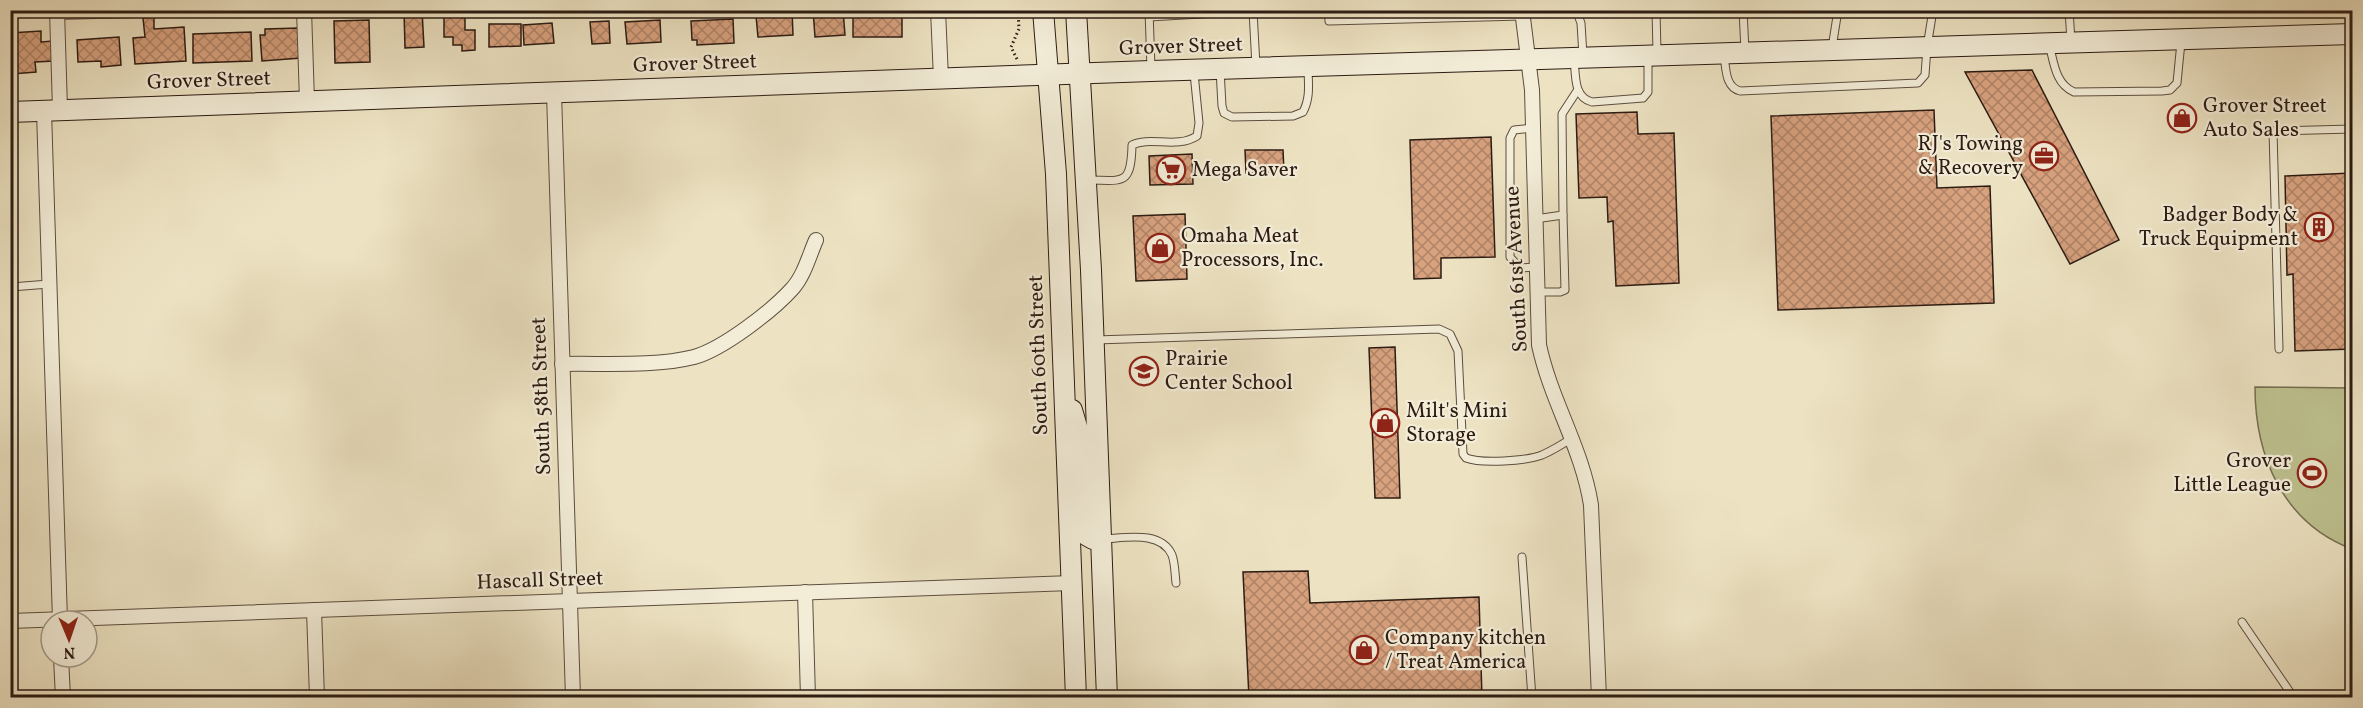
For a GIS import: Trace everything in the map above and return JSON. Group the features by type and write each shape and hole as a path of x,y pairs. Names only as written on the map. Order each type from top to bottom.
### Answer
{"main road":[{"name":"South 60th Street","path":"1043,10 1056,174 1076,698"},
{"path":"1076,10 1086,180 1107,698"},
{"name":"Grover Street","path":"10,112 1151,71 2352,34"},
{"path":"1064,388 1080,437 1084,528 1086,535 1093,539 1101,539"}],"street":[{"path":"60,609 50,284 52,110 57,11 135,10"},
{"path":"304,10 307,101"},
{"path":"938,10 941,79"},
{"name":"South 61st Avenue","path":"1522,13 1529,60 1533,128 1539,345 1544,368 1582,464 1591,505 1599,698"},
{"name":"South 58th Street","path":"554,93 573,698"},
{"path":"562,364 677,360 711,350 759,318 792,289 802,273 816,240"},
{"name":"Hascall Street","path":"99,618 1072,583"},
{"path":"805,592 808,698"},
{"path":"314,610 317,698"},
{"name":"Hascall Street","path":"10,621 39,620"},
{"path":"62,669 63,698"}],"lane":[{"path":"1328,10 1329,21 1522,13"},
{"path":"1536,292 1565,290 1562,114 1577,91 1581,23 1576,10"},
{"path":"1577,91 1584,100 1592,102 1643,98 1648,92 1656,10"},
{"path":"1743,10 1745,53"},
{"path":"1832,51 1838,10"},
{"path":"1724,54 1728,79 1735,90 1740,91 1918,83 1925,75 1933,10"},
{"path":"2069,10 2071,43"},
{"path":"1151,71 1149,14 1203,12 1253,11 1257,68"},
{"path":"2049,44 2060,82 2074,92 2162,91 2170,90 2177,83 2182,39"},
{"path":"1220,69 1224,114 1232,117 1293,116 1304,112 1309,96 1308,67"},
{"path":"1086,180 1122,180 1129,175 1132,168 1132,145 1137,143 1190,141 1197,136 1200,123 1194,70"},
{"path":"1533,128 1514,130 1510,138 1510,257 1520,268 1536,267"},
{"path":"2279,349 2273,131 2352,129"},
{"path":"1535,219 1563,215"},
{"path":"10,307 11,287 50,284"},
{"path":"1093,340 1438,329 1450,334 1458,351 1463,454 1466,458 1473,461 1521,459 1541,455 1572,438"},
{"path":"1101,539 1149,538 1160,540 1172,555 1176,583"},
{"path":"1522,557 1532,698"},
{"path":"2242,622 2294,698"}],"path":[{"path":"1018,10 1019,29 1011,47 1025,76"}],"green space":[{"name":"Grover Little League","path":"2255,387 2352,388 2352,549 2328,537 2308,522 2291,505 2278,484 2267,462 2260,438"}],"building":[{"path":"10,10 37,10 37,16 10,18"},
{"path":"422,10 424,47 405,48 404,11"},
{"path":"773,10 792,10 793,35 758,37 756,16 773,14"},
{"path":"813,10 843,10 845,35 815,37"},
{"path":"853,10 902,10 902,37 853,37"},
{"path":"444,11 465,11 465,30 475,30 475,50 462,51 462,45 453,45 453,37 444,37"},
{"path":"154,17 154,29 184,27 186,61 135,64 133,38 145,37 143,18"},
{"path":"733,19 734,43 697,45 697,40 692,40 691,21"},
{"path":"369,20 370,62 335,63 334,21"},
{"path":"660,20 661,42 627,44 625,22"},
{"path":"609,21 610,43 592,44 590,22"},
{"path":"552,23 554,43 524,45 523,25"},
{"path":"489,24 521,24 521,46 489,47"},
{"path":"299,28 301,58 262,61 260,35 265,35 265,29"},
{"path":"41,31 41,42 53,41 54,61 35,62 36,72 12,74 10,33"},
{"path":"251,32 252,61 193,63 193,34"},
{"path":"119,37 121,65 101,67 101,61 78,62 77,40"},
{"name":"RJ's Towing & Recovery","path":"2032,70 2119,240 2070,264 1965,72"},
{"path":"1934,110 1937,188 1990,186 1994,303 1778,310 1771,116"},
{"path":"1637,112 1638,134 1674,133 1679,283 1616,286 1613,221 1608,222 1607,197 1579,198 1576,114"},
{"path":"1491,137 1495,257 1441,258 1441,278 1414,279 1410,140"},
{"path":"1245,150 1283,150 1284,172 1246,173"},
{"name":"Mega Saver","path":"1192,154 1193,184 1150,185 1149,156"},
{"name":"Badger Body & Truck Equipment","path":"2352,173 2352,349 2295,351 2293,274 2287,275 2285,176"},
{"name":"Omaha Meat Processors, Inc.","path":"1185,214 1187,279 1136,281 1133,216"},
{"name":"Milt's Mini Storage","path":"1395,347 1400,498 1375,498 1369,348"},
{"name":"Company kitchen / Treat America","path":"1308,571 1310,603 1479,597 1482,698 1249,698 1243,572"}],"place":[{"name":"Grover Street Auto Sales","path":"2182,118"},
{"name":"RJ's Towing & Recovery","path":"2044,156"},
{"name":"Mega Saver","path":"1171,170"},
{"name":"Badger Body & Truck Equipment","path":"2319,227"},
{"name":"Omaha Meat Processors, Inc.","path":"1160,248"},
{"name":"Prairie Center School","path":"1144,371"},
{"name":"Milt's Mini Storage","path":"1385,423"},
{"name":"Grover Little League","path":"2312,473"},
{"name":"Company kitchen / Treat America","path":"1364,650"}]}
